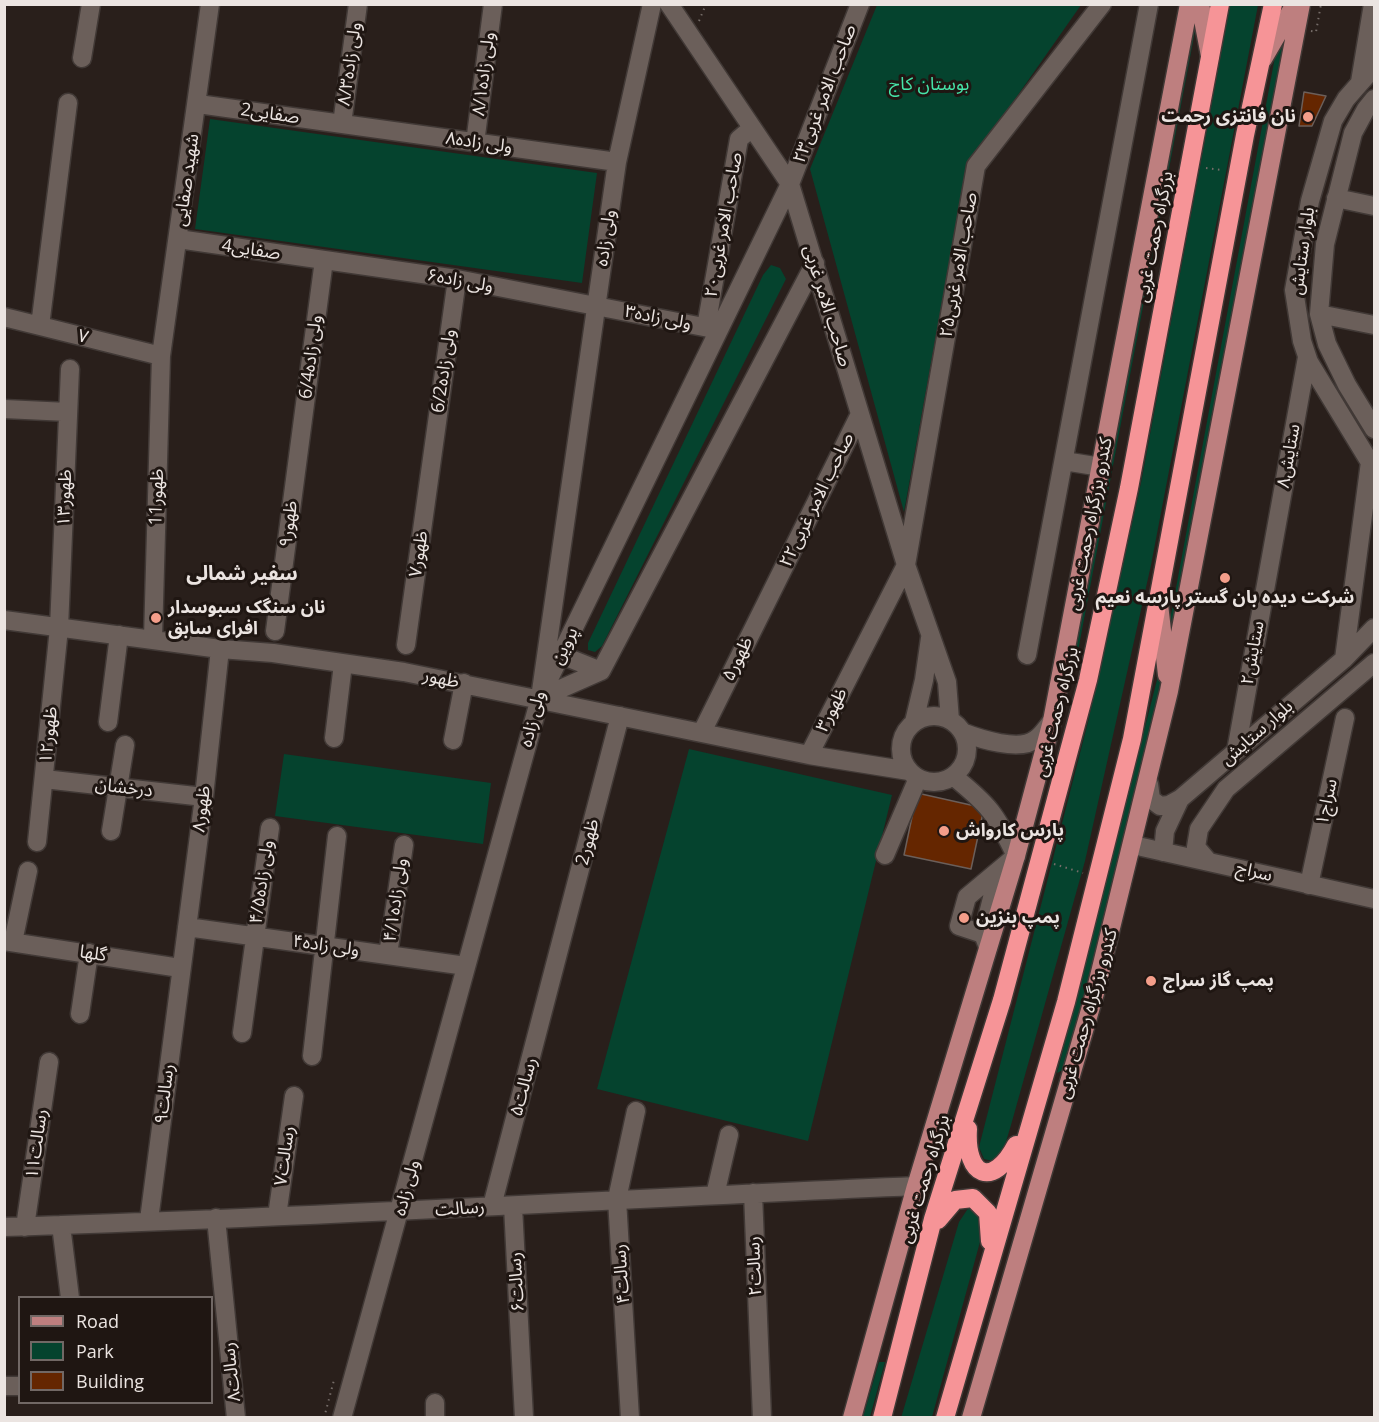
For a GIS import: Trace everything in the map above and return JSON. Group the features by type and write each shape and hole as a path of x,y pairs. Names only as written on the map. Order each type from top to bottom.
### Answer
{"highway":[{"name":"بزرگراه رحمت غربی","path":"882,1418 925,1252 1002,1000 1038,859 1088,680 1129,488 1220,4"},
{"path":"945,1418 1033,1109 1066,1002 1132,739 1238,173 1273,4"},
{"path":"972,1095 968,1154 974,1166 986,1172 992,1172 1005,1164 1033,1109"},
{"path":"925,1252 945,1209 955,1200 973,1198 985,1207 990,1218 988,1269"}],"main road":[{"name":"کندرو بزرگراه رحمت غربی","path":"852,1418 916,1186 980,937 1016,856 1052,721 1190,4"},
{"path":"1200,4 1211,60"},
{"path":"1260,63 1295,4"},
{"name":"کندرو بزرگراه رحمت غربی","path":"971,1418 1095,993 1149,784 1169,692 1301,4"},
{"path":"1159,603 1169,692"}],"street":[{"path":"82,58 91,4"},
{"name":"شهید صفایی","path":"161,356 198,104 210,4"},
{"name":"ولی زاده۸/۳","path":"342,124 358,4"},
{"name":"ولی زاده۸/۱","path":"475,142 493,4"},
{"name":"ولی زاده","path":"342,1418 540,698 617,162 652,4"},
{"name":"صاحب الامر غربی","path":"669,4 790,184 906,565 947,682 956,726"},
{"name":"صاحب الامر غربی۲۳","path":"790,184 860,4"},
{"name":"صاحب الامر غربی۲۵","path":"906,565 976,166 1102,4"},
{"path":"1028,655 1149,4"},
{"path":"1360,81 1373,4"},
{"name":"بلوار ستایش","path":"1372,465 1307,357 1297,316 1294,285 1300,247 1321,156 1333,121 1360,81 1374,67"},
{"name":"بلوار ستایش","path":"1374,99 1353,133 1336,198 1325,244 1319,314 1327,344 1347,385 1374,429"},
{"path":"40,326 68,103"},
{"name":"2صفایی","path":"198,104 342,124"},
{"name":"ولی زاده۸","path":"342,124 617,162"},
{"name":"صاحب الامر غربی۲۰","path":"713,328 740,139 752,128"},
{"name":"پروین","path":"540,698 713,328 790,184"},
{"path":"1336,198 1374,206"},
{"name":"4صفایی","path":"178,239 324,260"},
{"name":"ولی زاده۶","path":"324,260 457,279 596,306"},
{"name":"6/4ولی زاده","path":"299,453 324,260"},
{"path":"561,655 601,671 815,263"},
{"name":"6/2ولی زاده","path":"432,462 457,279"},
{"path":"1294,285 1322,288"},
{"name":"ولی زاده۳","path":"596,306 713,328"},
{"path":"1319,314 1374,325"},
{"name":"۷","path":"4,317 161,356"},
{"name":"11ظهور","path":"153,638 161,356"},
{"name":"ستایش۸","path":"1271,555 1307,357"},
{"name":"ظهور۱۳","path":"59,628 70,369"},
{"path":"4,409 68,412"},
{"name":"صاحب الامر غربی٢٢","path":"774,586 860,414"},
{"name":"ظهور۹","path":"275,631 299,453"},
{"path":"1064,461 1101,467"},
{"name":"ظهور۷","path":"406,645 432,462"},
{"path":"1344,659 1372,465"},
{"name":"ستایش۲","path":"1236,751 1271,555"},
{"name":"ظهور۳","path":"809,755 906,565"},
{"name":"ظهور۵","path":"702,732 774,586"},
{"name":"ظهور","path":"4,620 153,638 220,649 273,653 464,684 809,755 874,764 913,775"},
{"name":"ظهور۱۲","path":"37,842 59,628"},
{"name":"بلوار ستایش","path":"1163,852 1166,831 1180,799 1344,659 1374,628"},
{"path":"931,633 924,680 900,748 903,760 913,775 929,782 942,781 952,777 961,768 966,756 967,744 956,726"},
{"path":"108,722 119,635"},
{"name":"ظهور۸","path":"180,968 204,797 220,649"},
{"name":"بلوار ستایش","path":"1208,861 1196,847 1199,829 1226,789 1374,663"},
{"path":"334,738 344,664"},
{"name":"پروین","path":"540,698 601,671"},
{"path":"453,740 464,684"},
{"name":"2ظهور","path":"556,968 620,716"},
{"path":"874,764 908,729 932,716 985,741 1016,744 1035,741 1052,721"},
{"name":"سراج۱","path":"1309,885 1345,718"},
{"path":"111,831 125,745"},
{"path":"1212,772 1226,789"},
{"path":"885,855 913,775"},
{"path":"952,777 986,802 999,821 1016,856 999,870 981,885 967,897 959,926 980,937 999,870"},
{"name":"درخشان","path":"44,779 204,797"},
{"path":"1149,784 1151,799 1160,806 1169,805 1180,799"},
{"name":"ولی زاده۴/۵","path":"242,1033 270,828"},
{"path":"312,1056 337,836"},
{"name":"ولی زاده۴/۱","path":"388,955 404,845"},
{"name":"سراج","path":"1133,845 1374,899"},
{"path":"9,942 28,871"},
{"name":"ولی زاده۴","path":"187,927 466,966"},
{"name":"گلها","path":"9,942 180,968"},
{"path":"80,1014 89,953"},
{"name":"رسالت۹","path":"149,1220 180,968"},
{"name":"رسالت۵","path":"492,1206 556,968"},
{"name":"رسالت۱۱","path":"25,1227 49,1062"},
{"name":"رسالت۷","path":"277,1216 294,1096"},
{"name":"رسالت۴","path":"630,1418 617,1199 636,1111"},
{"path":"715,1195 729,1135"},
{"name":"رسالت","path":"4,1227 149,1220 400,1213 617,1199 916,1186"},
{"name":"رسالت۲","path":"753,1193 762,1418"},
{"name":"رسالت۶","path":"513,1206 524,1418"},
{"name":"رسالت۸","path":"216,1218 236,1418"},
{"path":"62,1225 70,1296"}],"path":[{"path":"1316,32 1321,4"},
{"path":"1191,165 1238,173"},
{"path":"1038,859 1097,877"}],"green space":[{"name":"بوستان کاج","path":"877,5 1081,5 966,169 904,512 810,169"},
{"path":"1230,5 1258,5 1151,565 1085,861 1002,1155 993,1161 984,1159 979,1147 1088,722 1141,483"},
{"path":"1195,10 1196,26 1078,651 1073,656"},
{"path":"1286,32 1173,632 1170,620 1277,46"},
{"path":"210,119 597,173 582,283 195,229"},
{"path":"771,265 780,268 786,279 602,646 595,652 588,650 588,643 763,275"},
{"path":"1158,676 1162,687 1109,904 1063,1070 1057,1073"},
{"path":"689,749 892,795 808,1141 597,1089"},
{"path":"284,754 491,783 483,844 275,816"},
{"path":"969,1207 982,1215 983,1231 932,1417 901,1418 959,1222"},
{"path":"879,1362 885,1362 870,1417 863,1417"}],"building":[{"name":"نان فانتزی رحمت","path":"1304,92 1326,96 1312,126 1299,126"},
{"name":"پارس کارواش","path":"917,793 984,808 971,869 904,855"}],"place":[{"name":"نان فانتزی رحمت","path":"1308,117"},
{"name":"شرکت دیده بان گستر پارسه نعیم","path":"1225,578"},
{"name":"نان سنگک سبوسدار افرای سابق","path":"156,618"},
{"name":"پارس کارواش","path":"944,831"},
{"name":"پمپ بنزین","path":"964,918"},
{"name":"پمپ گاز سراج","path":"1151,981"}],"district":[{"name":"سفیر شمالی","path":"242,574"}]}
